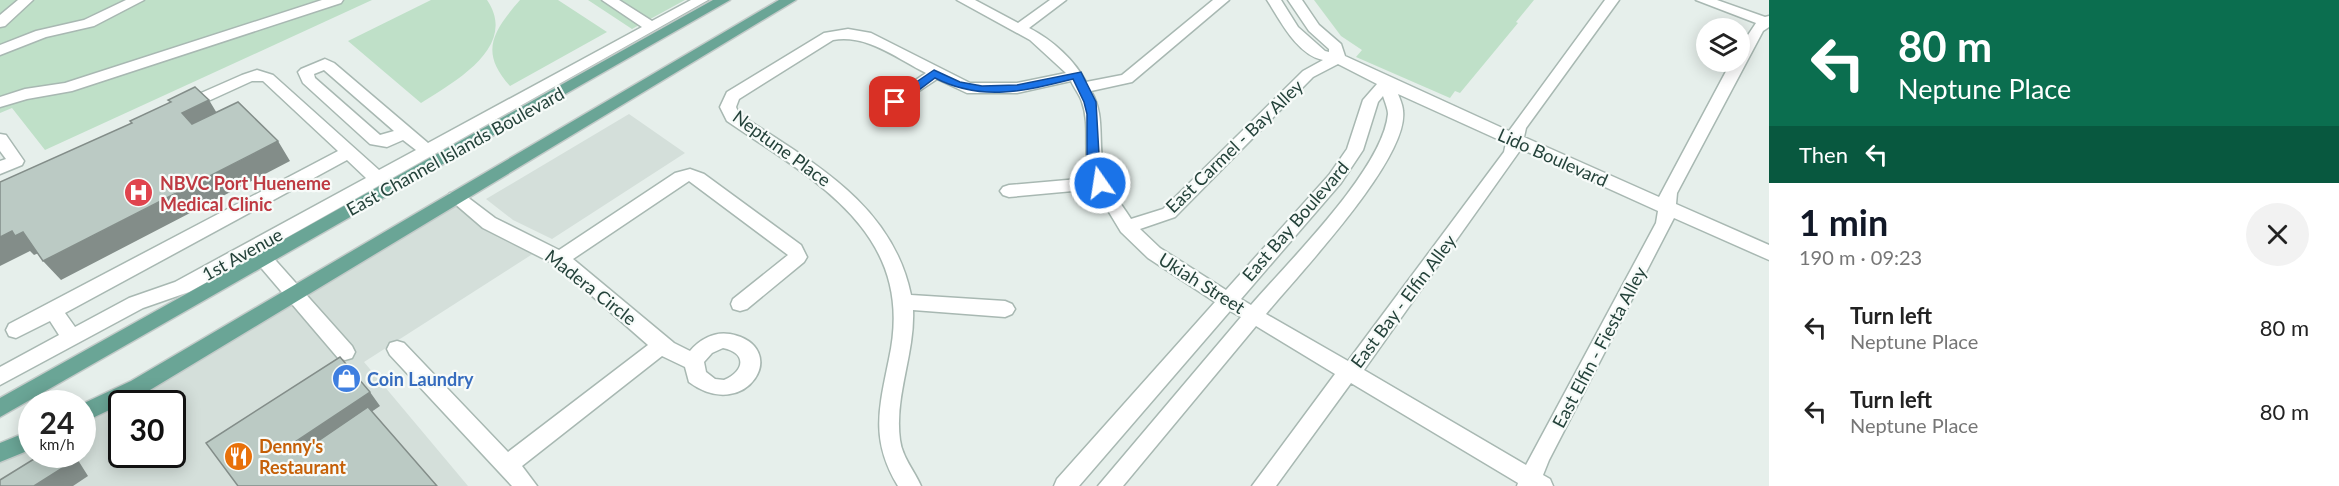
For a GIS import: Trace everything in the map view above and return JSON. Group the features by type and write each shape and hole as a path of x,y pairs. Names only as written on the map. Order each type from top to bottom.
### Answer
{"main road":[{"name":"East Channel Islands Boulevard","path":"0,408 723,0"},
{"name":"East Channel Islands Boulevard","path":"96,407 138,387 789,0"},
{"path":"0,397 90,346 183,304"},
{"path":"0,453 18,445"}],"street":[{"path":"0,23 26,0"},
{"path":"0,50 40,34 89,22 137,0"},
{"path":"0,102 25,94 67,88 336,0"},
{"path":"609,0 652,27"},
{"name":"1st Avenue","path":"0,377 136,303 182,287 701,0"},
{"name":"Ukiah Street","path":"964,0 1020,28 1050,47 1080,81 1093,114 1093,155 1100,183 1114,210 1127,228 1169,265 1534,484"},
{"path":"1020,28 1059,0"},
{"name":"Neptune Place","path":"910,486 891,456 887,438 887,421 903,337 903,302 889,258 854,204 838,189 733,117 728,107 733,96 823,39 838,34 866,36 934,74 967,88 990,90 1127,79 1222,0"},
{"name":"Lido Boulevard","path":"1274,0 1293,30 1320,55 1338,58 1387,83 1769,253"},
{"name":"Lido Boulevard","path":"1295,0 1314,27 1336,47 1338,58"},
{"name":"East Bay - Elfin Alley","path":"1263,486 1335,387 1364,357 1512,153 1518,127 1612,0"},
{"path":"1703,0 1768,22"},
{"name":"East Elfin - Fiesta Alley","path":"1750,42 1757,29 1768,22"},
{"name":"East Carmel - Bay Alley","path":"1127,228 1169,213 1308,74 1338,58"},
{"path":"405,132 380,142 306,75 316,67 329,66 405,132 428,152"},
{"name":"East Elfin - Fiesta Alley","path":"1534,484 1540,457 1665,223 1668,193 1734,72"},
{"path":"895,102 934,74"},
{"path":"171,113 257,75 268,78 378,179"},
{"name":"East Bay Boulevard","path":"1065,486 1348,162 1360,137 1371,100 1387,83"},
{"name":"East Bay Boulevard","path":"1109,486 1377,167 1386,149 1396,113 1387,83"},
{"path":"0,139 16,161 0,168"},
{"path":"16,330 348,152"},
{"path":"560,259 681,177 690,175 698,178 795,250 798,257 740,304"},
{"path":"1009,191 1100,183"},
{"name":"Madera Circle","path":"456,197 489,223 560,259 662,345 682,358 694,360"},
{"path":"263,258 345,352"},
{"path":"903,302 1005,309"},
{"path":"53,310 72,339"},
{"path":"507,465 662,345"},
{"path":"397,349 526,486"}],"shaded area":[{"path":"629,114 685,153 552,239 513,220 486,199"},
{"path":"456,197 542,248 364,362 468,486 0,486 0,453 18,445 18,468 96,468 96,406 108,399 108,468 186,468 186,390 124,390"}],"green space":[{"path":"0,0 372,0 45,150 12,108 0,113"},
{"path":"431,0 487,0 495,17 495,33 489,48 465,74 421,103 348,41"},
{"path":"520,0 558,0 607,32 510,86 500,74 495,63 492,52 493,42 503,22"},
{"path":"588,0 685,0 632,29"},
{"path":"1314,0 1534,0 1516,22 1518,23 1460,93 1455,91 1450,98 1356,57 1362,50 1341,36"}],"building":[{"path":"195,87 209,100 182,113 192,124 238,102 278,141 43,261 23,232 15,236 12,231 0,237 0,182 132,123 130,121 171,102 168,100"},
{"path":"340,357 370,392 295,442 302,452 368,407 437,486 238,486 206,443"},
{"path":"19,468 62,468 34,486 0,486 0,480"}],"place":[{"name":"NBVC Port Hueneme Medical Clinic","path":"139,193"},
{"name":"Coin Laundry","path":"346,379"},
{"name":"Denny's Restaurant","path":"238,456"}],"route":[{"path":"895,102 934,74 957,85 982,90 1017,88 1077,75 1084,87 1093,114 1093,155 1100,183"}]}
